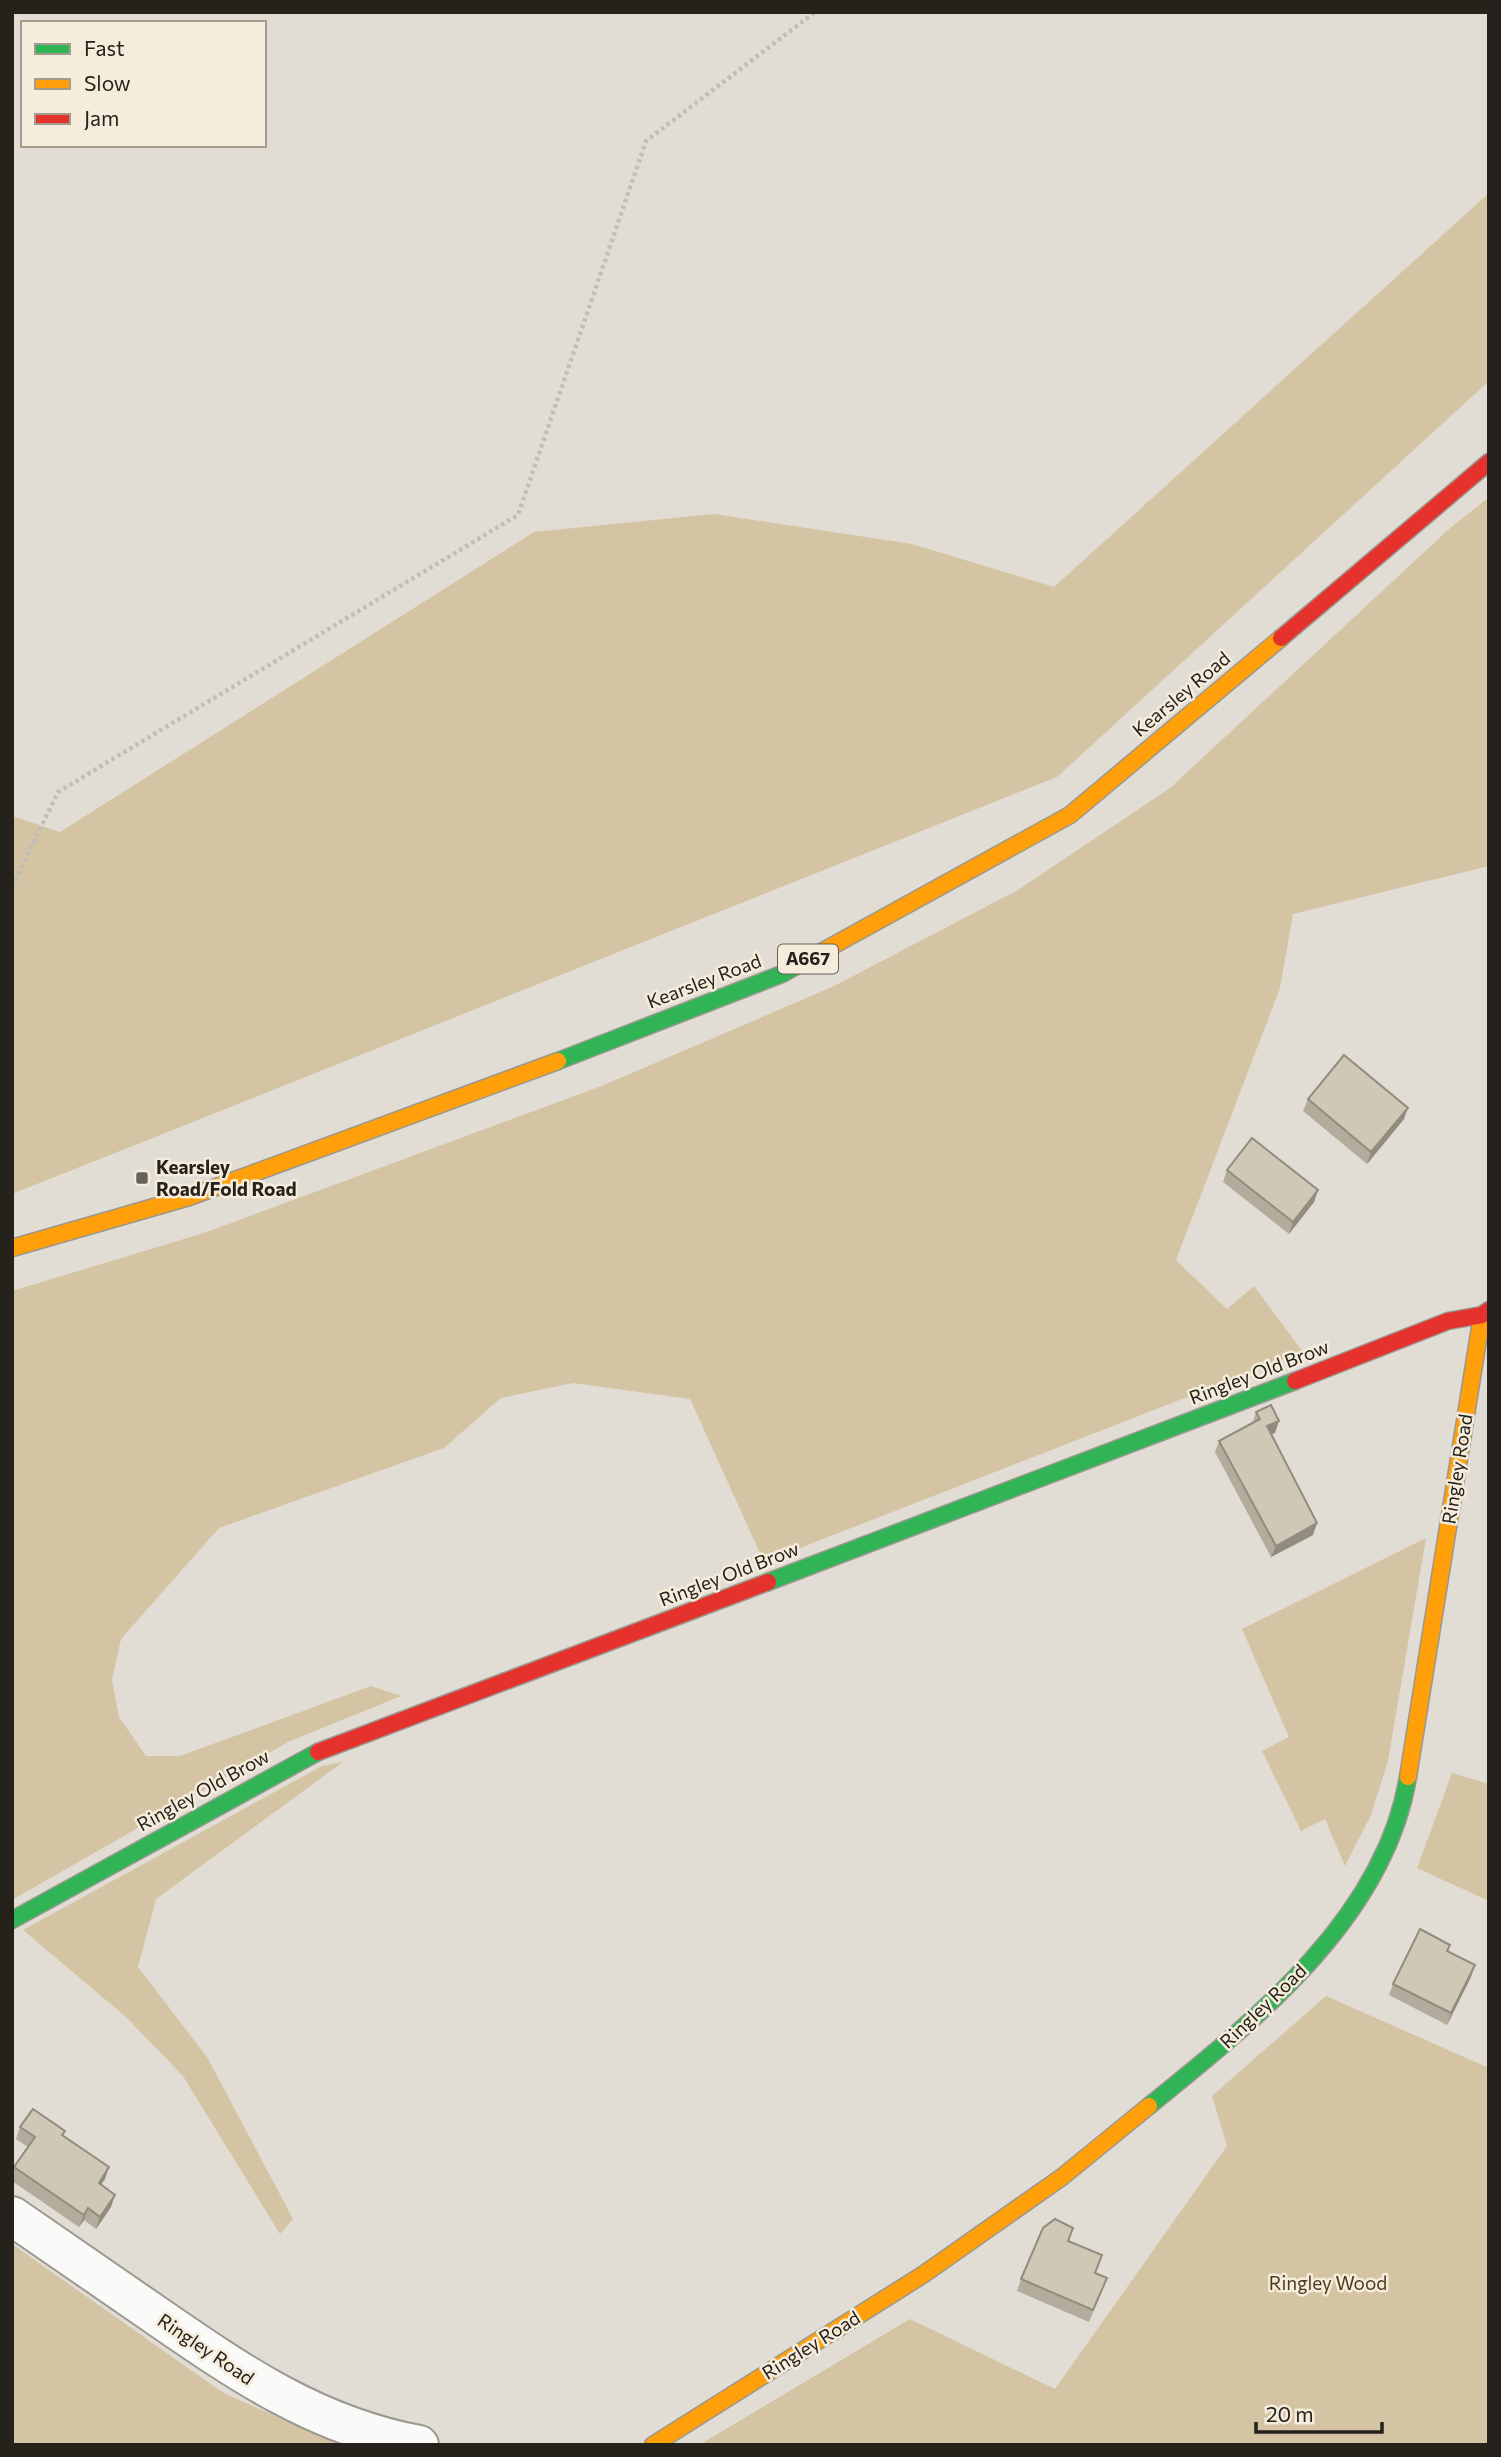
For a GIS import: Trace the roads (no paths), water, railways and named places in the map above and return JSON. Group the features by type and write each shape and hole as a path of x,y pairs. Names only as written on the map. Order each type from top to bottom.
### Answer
{"street":[{"name":"Kearsley Road","path":"12,1248 189,1197 486,1089 782,974 1070,815 1489,463"},
{"name":"Ringley Old Brow","path":"12,1920 310,1755 1143,1440 1448,1321 1485,1312"},
{"name":"Ringley Road","path":"653,2445 924,2274 1062,2177 1218,2050 1332,1939 1378,1868 1404,1805 1485,1312"},
{"name":"Ringley Road","path":"12,2216 239,2373 311,2413 382,2438 419,2445"}],"place":[{"name":"Kearsley Road/Fold Road","path":"142,1178"}],"park label":[{"name":"Ringley Wood","path":"1328,2283"}]}
